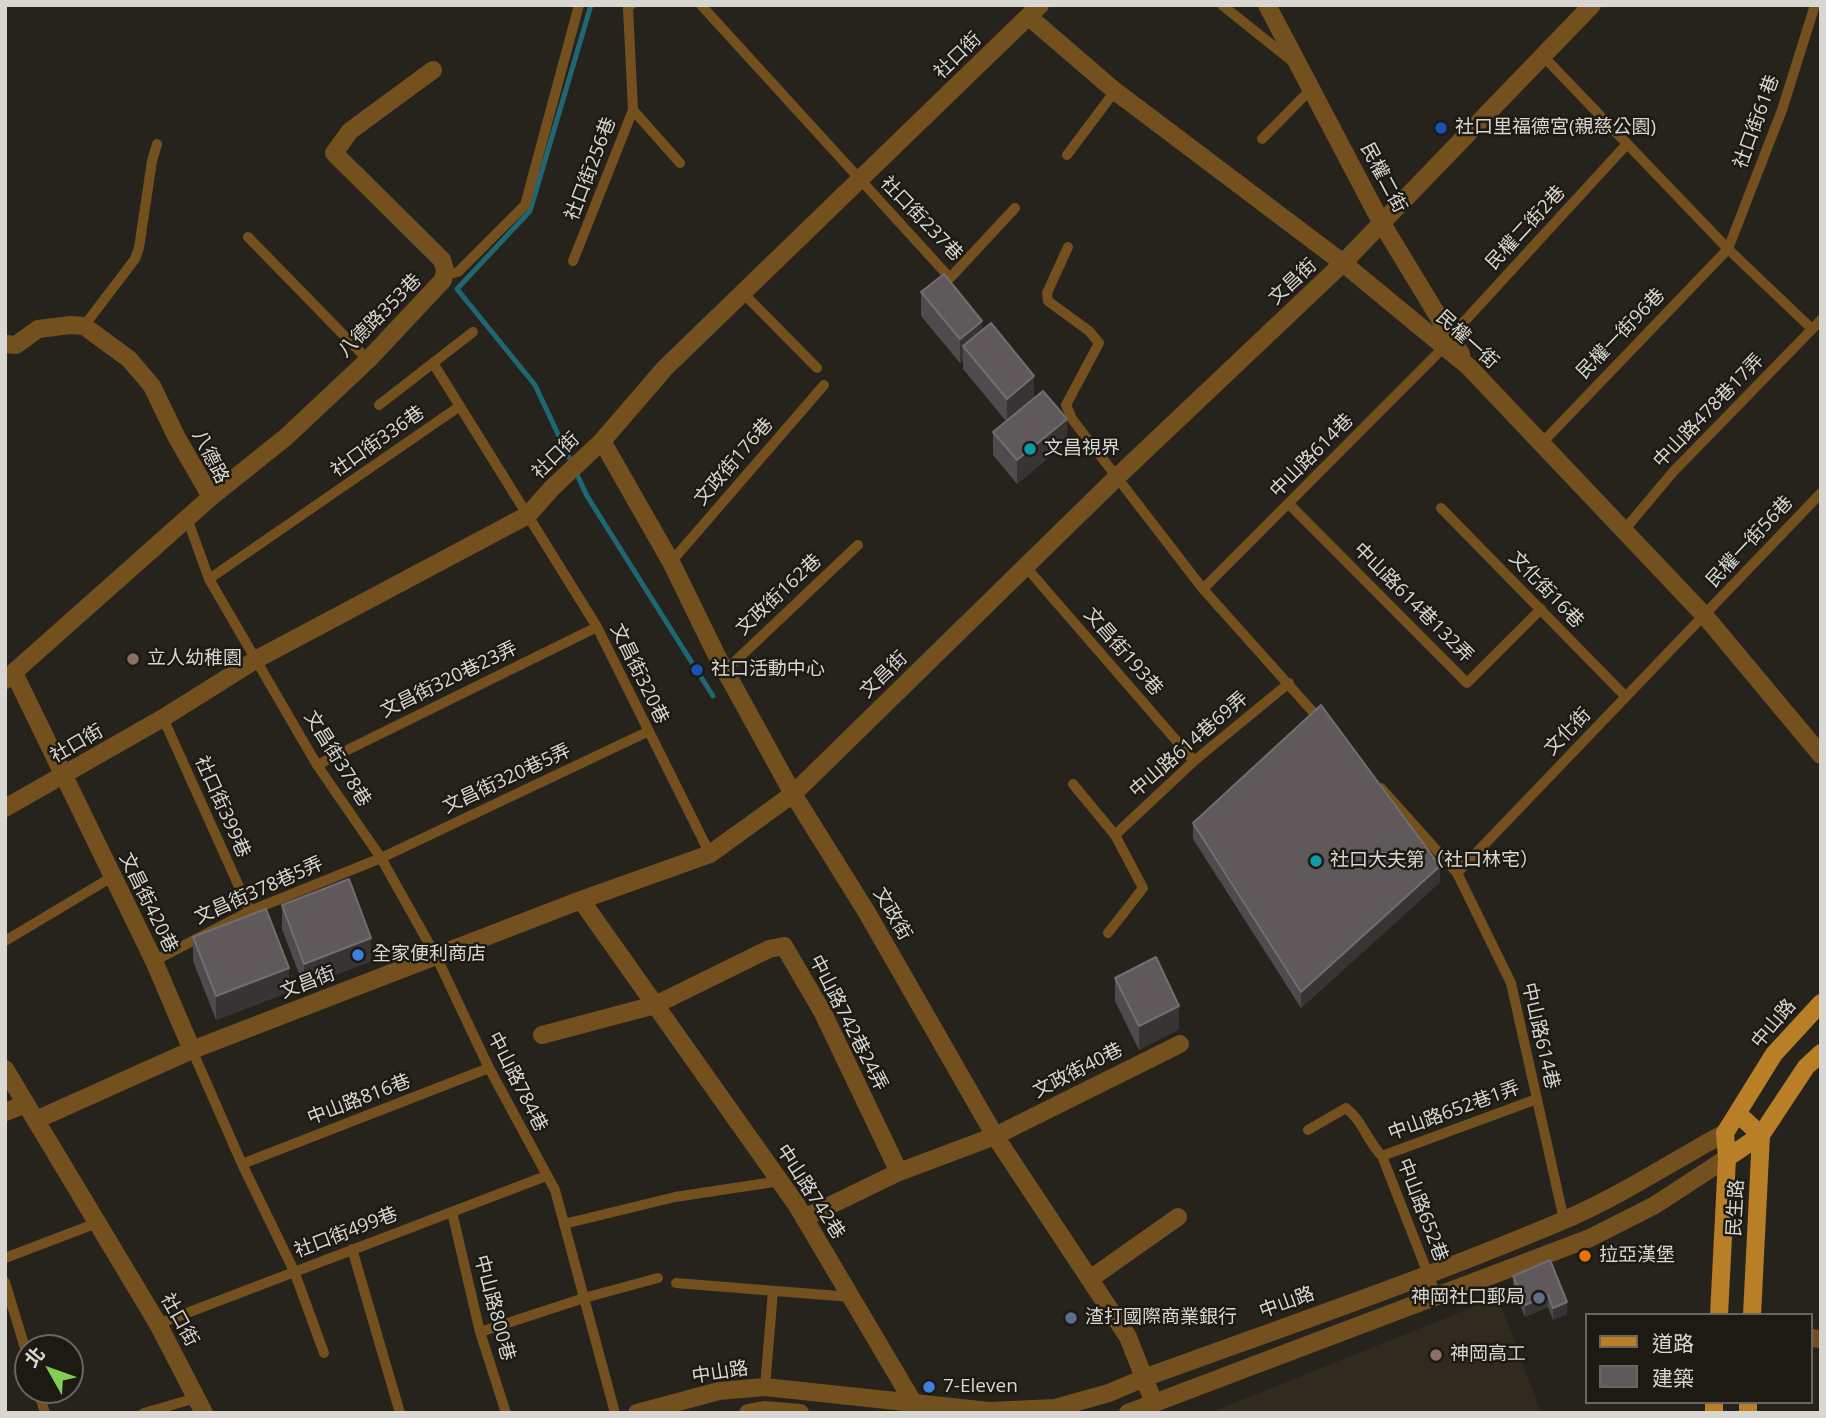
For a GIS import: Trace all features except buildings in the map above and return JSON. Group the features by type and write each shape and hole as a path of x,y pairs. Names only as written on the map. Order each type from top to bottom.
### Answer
{"main road":[{"name":"中山路","path":"1725,1133 1774,1054 1821,1003"},
{"path":"1727,1158 1761,1135 1806,1067 1821,1053"},
{"path":"1738,1114 1761,1135"},
{"name":"民生路","path":"1719,1313 1727,1158 1725,1133"},
{"name":"民生路","path":"1752,1313 1761,1135"}],"street":[{"name":"民權二街","path":"1267,5 1381,222 1448,341"},
{"name":"文昌街","path":"36,1120 192,1050 710,854 793,794 1116,478 1343,264 1592,5"},
{"name":"社口街","path":"5,808 163,718 257,659 528,515 602,441 665,368 1034,11"},
{"name":"民權一街","path":"1034,11 1115,91 1448,341 1469,367 1705,616 1821,755"},
{"name":"八德路353巷","path":"211,497 286,437 368,360 440,285 445,275 442,260 334,153 350,131 433,70"},
{"path":"5,344 16,345 43,328 84,326"},
{"name":"八德路","path":"9,676 211,497 146,376 129,359 84,326"},
{"name":"文政街","path":"602,441 671,562 725,670 793,794 866,911 995,1136 1128,1337 1154,1402"},
{"name":"文昌街420巷","path":"9,676 63,776 154,961 192,1050"},
{"name":"中山路742巷","path":"581,901 780,1181 851,1297 913,1407"},
{"name":"中山路742巷24弄","path":"655,1005 769,949 784,946 823,1013 899,1172"},
{"path":"542,1035 655,1005"},
{"name":"文政街40巷","path":"804,1218 899,1172 995,1136 1180,1044"},
{"name":"社口街","path":"5,1069 158,1324 200,1405"},
{"path":"5,1112 26,1104"},
{"name":"中山路","path":"637,1413 719,1391 765,1387 913,1407 989,1411 1055,1408 1110,1393 1564,1220 1637,1184 1725,1133"},
{"path":"1128,1413 1590,1238 1666,1198 1727,1158"},
{"path":"1090,1279 1178,1217"},
{"path":"748,1413 764,1410 800,1413"}],"lane":[{"path":"445,275 458,272 525,205 579,5"},
{"name":"社口街256巷","path":"573,261 633,110 628,8 631,5"},
{"path":"701,5 858,180"},
{"path":"1222,5 1302,69"},
{"name":"社口街61巷","path":"1728,249 1782,110 1815,5"},
{"path":"1543,56 1728,249 1812,328"},
{"path":"1262,139 1312,88"},
{"path":"1067,155 1115,91"},
{"path":"633,110 680,163"},
{"path":"84,326 135,259 152,161 158,144"},
{"name":"民權二街2巷","path":"1448,341 1628,144"},
{"name":"社口街237巷","path":"858,180 950,278 1015,208"},
{"path":"248,237 368,360"},
{"path":"1068,247 1046,293 1048,301 1089,331 1099,343 1066,405 1072,419 1203,589 1330,732"},
{"name":"民權一街96巷","path":"1541,444 1728,249"},
{"path":"743,293 817,368"},
{"name":"中山路478巷17弄","path":"1625,529 1673,472 1821,320"},
{"path":"379,405 473,332"},
{"name":"中山路614巷","path":"1203,589 1448,341"},
{"path":"433,363 528,515"},
{"name":"文政街176巷","path":"671,562 824,385"},
{"name":"社口街336巷","path":"209,579 460,406"},
{"name":"民權一街56巷","path":"1705,616 1821,493"},
{"name":"中山路614巷132弄","path":"1289,504 1467,683 1541,609"},
{"name":"文化街16巷","path":"1441,508 1626,697"},
{"name":"文昌街320巷","path":"528,515 597,627 710,854"},
{"name":"文昌街378巷","path":"187,518 209,579 317,765 382,858 436,956"},
{"name":"文政街162巷","path":"725,670 858,545"},
{"name":"文昌街193巷","path":"1025,566 1194,761"},
{"name":"文化街","path":"1457,873 1705,616"},
{"name":"文昌街320巷23弄","path":"317,765 597,627"},
{"name":"中山路614巷69弄","path":"1115,835 1194,761 1289,683"},
{"name":"社口街399巷","path":"163,718 250,911"},
{"name":"文昌街320巷5弄","path":"382,858 647,732"},
{"name":"中山路614巷","path":"1376,782 1457,873 1511,983 1564,1220"},
{"path":"1073,784 1115,835 1143,888 1108,933"},
{"name":"文昌街378巷5弄","path":"154,961 250,911 382,858"},
{"path":"5,940 112,877"},
{"name":"中山路784巷","path":"436,956 489,1068 555,1190 615,1413"},
{"path":"192,1050 242,1164 294,1271 324,1353"},
{"name":"中山路816巷","path":"242,1164 489,1068"},
{"name":"中山路652巷1弄","path":"1382,1156 1537,1099"},
{"name":"中山路652巷","path":"1308,1130 1346,1108 1358,1118 1372,1146 1382,1156 1437,1297"},
{"name":"社口街499巷","path":"158,1324 547,1176"},
{"path":"564,1224 675,1197 780,1181"},
{"name":"中山路800巷","path":"452,1212 480,1332 506,1413"},
{"path":"5,1258 97,1223"},
{"path":"352,1250 400,1413"},
{"path":"480,1332 584,1298 658,1278"},
{"path":"5,1282 21,1334"},
{"path":"676,1283 851,1297"},
{"path":"765,1387 773,1291"},
{"path":"144,1413 200,1405"}],"shaded area":[{"name":"神岡高工","path":"1498,1297 1541,1413 1209,1413"}],"waterway":[{"path":"591,5 530,211 457,289 535,385 587,496 713,696"}],"place":[{"name":"社口里福德宮(親慈公園)","path":"1441,128"},
{"name":"文昌視界","path":"1030,449"},
{"name":"立人幼稚園","path":"133,659"},
{"name":"社口活動中心","path":"697,670"},
{"name":"社口大夫第（社口林宅）","path":"1316,861"},
{"name":"全家便利商店","path":"358,955"},
{"name":"拉亞漢堡","path":"1585,1256"},
{"name":"神岡社口郵局","path":"1539,1298"},
{"name":"渣打國際商業銀行","path":"1071,1318"},
{"name":"神岡高工","path":"1436,1355"},
{"name":"7-Eleven","path":"929,1387"}]}
